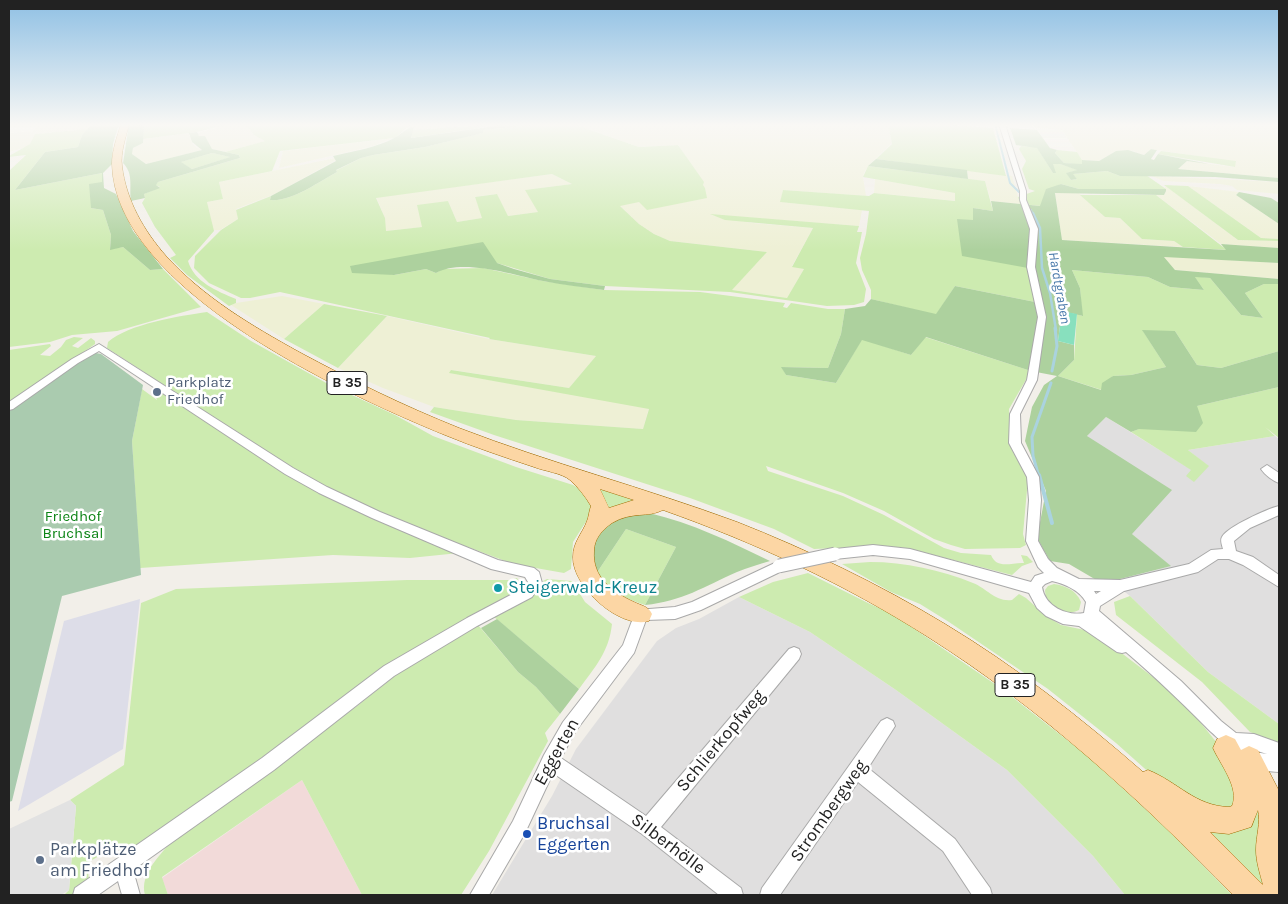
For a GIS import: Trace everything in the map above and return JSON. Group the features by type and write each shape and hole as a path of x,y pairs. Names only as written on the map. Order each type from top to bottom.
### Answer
{"main road":[{"name":"B 35","path":"117,166 122,191 133,220 164,260 217,308 274,344 370,395 474,440 727,526 770,543 817,565 906,612 1010,680 1118,766 1253,895"},
{"path":"574,474 592,491 600,506 596,524 584,546 584,568 590,581 601,594 624,608 641,614"},
{"path":"596,524 613,512 633,506 669,506"},
{"name":"B 35","path":"1118,766 1207,818 1233,821 1241,817 1248,800 1231,744"},
{"path":"1231,744 1268,796 1273,817 1271,857 1279,888"}],"street":[{"path":"1016,166 1024,191 1023,200 1034,229 1031,267 1042,317 1032,380 1015,414 1014,443 1033,477 1035,500 1032,541 1044,570 1079,585 1086,591 1089,612 1163,674 1194,703 1231,744 1279,764"},
{"path":"9,407 99,347 288,471 323,490 376,515 496,565 530,572 534,576 535,583 527,593 457,630 389,671 268,764 82,895"},
{"path":"1267,469 1279,479"},
{"path":"1230,554 1227,539 1246,525 1279,510"},
{"path":"641,614 675,613 696,606 779,566 835,554 873,550 910,554 1034,589"},
{"path":"1079,585 1120,586 1193,568 1216,554 1230,554 1248,561 1279,582"},
{"path":"1044,570 1034,589 1036,597 1042,606 1061,618 1089,612 1120,586"},
{"name":"Eggerten","path":"479,895 518,827 550,760 569,727 630,648 641,614"},
{"name":"Schlierkopfweg","path":"648,828 794,654"},
{"name":"Strombergweg","path":"769,895 858,771 887,726"},
{"path":"1231,744 1255,743 1279,750"},
{"name":"Silberhölle","path":"550,760 648,828 734,895"},
{"path":"858,771 949,845 983,895"},
{"path":"123,866 131,895"}],"shaded area":[{"path":"1106,417 1192,470 1208,466 1188,450 1275,436 1279,439 1279,724 1208,672 1130,596 1112,582 1170,566 1132,534 1087,436"},
{"path":"739,597 810,632 896,690 1007,770 1093,856 1125,895 492,895 552,796 576,749 657,641 676,628 699,619"},
{"path":"140,599 123,749 18,811 64,621"},
{"path":"302,780 362,895 168,895 162,878"},
{"name":"Parkplätze am Friedhof","path":"70,800 76,806 69,890 61,895 9,895 9,829"}],"green space":[{"path":"14,166 34,166 15,190 102,173 103,182 91,208 103,210 111,235 110,249 123,247 150,270 163,269 201,307 117,331 72,335 50,342 9,347 9,171"},
{"path":"34,166 110,166 103,173 104,188 116,194 133,231 163,269 150,270 123,247 110,250 111,235 103,210 91,208 89,184 102,182 102,173 15,190"},
{"path":"187,166 201,166 192,169"},
{"path":"188,166 192,169 201,166 212,166 158,182 156,185 160,188 144,194 145,198 131,201 130,176 126,167"},
{"path":"212,166 274,166 272,171 219,182 223,199 207,202 214,231 188,261 195,275 207,285 236,299 236,303 229,306 187,275 170,258 176,255 155,227 142,203 145,198 144,194 160,187 155,185 158,182"},
{"path":"295,166 325,166 275,194 236,209 238,219 220,230 213,230 207,202 223,199 219,182"},
{"path":"326,166 344,166 296,195 278,200 270,200 271,196"},
{"path":"345,166 693,166 704,182 703,185 707,198 647,210 639,202 620,206 639,224 654,234 670,241 767,252 732,290 787,298 804,269 792,267 813,228 725,220 710,214 859,226 857,232 862,232 856,263 866,289 864,302 854,305 827,306 730,292 605,286 550,279 497,263 350,266 394,275 426,269 436,273 443,269 483,268 543,281 604,290 700,292 785,303 783,307 787,308 791,303 828,309 845,309 841,334 828,368 782,367 786,375 836,383 862,339 911,355 925,337 1031,371 1009,409 1011,448 1028,479 1023,534 1026,545 1020,548 965,549 951,545 934,539 884,511 843,493 766,466 768,471 843,496 884,515 944,548 961,553 991,555 994,560 1001,564 1024,563 1021,555 1027,556 1033,562 1022,566 1012,575 906,548 882,546 814,549 774,529 690,498 494,435 430,412 434,407 516,420 643,429 649,409 449,373 451,370 569,388 596,356 489,339 280,292 241,298 209,283 194,268 195,256 221,230 238,219 236,210 271,196 270,200 278,200 296,195 337,172 335,171","holes":["552,174 572,184 525,190 538,212 508,216 497,194 475,197 482,218 457,222 448,201 417,205 422,227 386,231 385,218 376,198"]},
{"path":"691,166 868,166 863,177 866,196 783,190 781,202 862,210 859,226 712,215 752,223 813,228 792,266 804,269 787,298 731,290 767,252 670,241 654,234 639,224 619,205 703,185"},
{"path":"869,166 985,181 993,211 973,208 973,220 1028,268 1035,302 955,286 936,315 871,299 871,290 862,270 860,258 869,211 780,202 783,190 869,196 874,193 955,201 955,193 863,177"},
{"path":"869,166 935,166 967,170 968,179"},
{"path":"931,166 1003,166 1006,176"},
{"path":"1023,166 1049,166 1053,173 1052,166 1067,166 1079,170 1067,173 1071,180 1077,179 1072,174 1107,171 1120,176 1146,175 1166,189 1079,189 1061,184 1046,192 1041,206 1020,204 1018,197 1035,191 1029,189 1022,169"},
{"path":"1049,166 1054,166 1056,173 1053,173"},
{"path":"1066,166 1181,166 1178,169 1279,178 1279,182 1215,177 1120,176 1107,171 1073,174 1077,179 1071,180 1066,173 1077,170"},
{"path":"1181,166 1279,166 1279,178 1177,169"},
{"path":"967,170 1012,176 1020,204 991,201 985,181 968,179"},
{"path":"552,174 572,184 526,190 539,212 508,216 496,194 475,197 483,218 457,222 448,201 423,227 385,231 385,218 376,197"},
{"path":"1152,176 1279,182 1279,194 1237,190 1232,186 1220,184 1163,181"},
{"path":"875,179 955,193 956,201 874,193"},
{"path":"1061,184 1079,189 1166,189 1164,195 1055,193 1062,240 1226,250 1221,244 1279,248 1279,263 1164,257 1175,270 1279,279 1279,284 1264,284 1245,293 1263,318 1241,315 1210,278 1195,277 1204,290 1170,287 1148,277 1072,270 1080,288 1083,316 1062,311 1058,341 1074,345 1074,360 1058,376 1101,390 1102,383 1113,376 1131,375 1166,367 1142,330 1175,331 1197,365 1221,368 1279,351 1279,387 1197,406 1203,423 1196,432 1139,429 1131,432 1106,417 1087,436 1172,490 1132,534 1171,566 1112,582 1098,581 1069,564 1050,561 1037,538 1046,491 1025,441 1032,407 1044,385 1057,376 1031,371 926,337 911,355 862,340 836,383 786,375 781,367 828,368 841,334 845,309 865,306 871,299 936,314 955,286 1035,302 1028,268 962,256 957,219 973,220 973,208 993,211 991,201 1040,206 1046,189"},
{"path":"1164,185 1188,186 1261,238 1279,239 1279,241 1238,240"},
{"path":"1166,186 1238,240 1279,241 1279,248 1221,244 1156,195 1164,195"},
{"path":"1188,186 1239,192 1236,195 1279,224 1279,239 1261,238"},
{"path":"1239,192 1271,198 1279,203 1279,224 1236,195"},
{"path":"1055,193 1079,193 1105,217 1120,218 1142,239 1174,241 1183,247 1062,240"},
{"path":"1080,195 1156,195 1227,250 1183,247 1174,241 1142,239 1120,218 1105,217"},
{"path":"483,242 497,263 550,279 605,286 604,290 474,267 447,269 436,273 426,269 394,275 352,273 350,266"},
{"path":"1163,256 1279,263 1279,279 1175,270"},
{"path":"1072,270 1148,277 1170,287 1204,290 1194,276 1210,278 1241,315 1263,318 1245,293 1264,284 1279,284 1279,351 1221,368 1197,365 1175,331 1143,331 1166,367 1131,375 1113,376 1102,390 1058,376 1074,360 1077,314 1082,316 1080,288"},
{"path":"282,296 324,304 284,339 231,305 236,303"},
{"path":"324,304 387,316 338,368 284,339"},
{"path":"1062,311 1077,314 1074,345 1058,341"},
{"path":"207,312 251,341 328,384 395,415 433,436 516,467 573,485 585,492 592,507 587,520 573,542 571,569 564,573 513,564 468,547 443,542 459,553 410,558 333,555 140,568 132,441 142,389 157,400 151,381 144,372 107,348 108,342 128,330 141,326"},
{"path":"387,316 489,339 596,356 569,388 452,370 450,373 649,408 643,429 516,420 434,407 383,388 338,368"},
{"path":"74,337 83,338 72,346 78,348 91,338 95,341 95,344 9,405 9,350 50,344 51,346 40,355 50,356 66,340"},
{"name":"Friedhof Bruchsal","path":"91,352 101,354 143,385 132,441 141,575 62,596 12,801 9,802 9,410"},
{"path":"1279,387 1279,438 1265,427 1275,436 1188,450 1209,466 1194,482 1186,476 1191,470 1131,432 1197,406"},
{"path":"597,488 636,501 612,507 605,512"},
{"path":"649,513 696,528 770,561 737,572 682,597 645,605 676,547 626,529 596,574 593,559 595,543 607,523 621,515"},
{"path":"626,529 676,547 645,605 612,590 596,574"},
{"path":"870,562 910,565 948,574 973,583 1001,599 1012,600 1019,594 1046,616 1061,625 1094,632 1166,687 1196,717 1217,743 1235,776 1237,802 1224,813 1153,776 1116,743 1048,689 920,604 891,592 842,564"},
{"path":"808,573 891,613 1002,689 1090,758 1169,831 1232,895 1125,895 1093,856 1007,770 896,690 810,632 739,597 773,582"},
{"path":"517,578 521,584 519,591 264,760 121,858 118,845 87,863 89,881 72,895 64,895 69,890 76,806 70,800 124,765 141,603 176,589 407,580 509,580"},
{"path":"547,579 572,581 585,602 612,624 608,643 604,651 596,666 579,689 493,616 527,600 545,585 543,581"},
{"path":"1054,584 1066,587 1076,594 1081,602 1079,610 1074,612 1062,611 1048,601 1045,590 1048,586"},
{"path":"1130,596 1208,672 1279,724 1279,743 1250,732 1202,682 1116,615 1114,602"},
{"path":"497,619 579,689 560,714 536,687 518,672 481,628"},
{"path":"478,625 518,672 536,687 560,714 545,733 548,741 489,851 461,895 362,895 302,780 162,877 168,895 145,895 145,879 148,872 174,838 357,706 412,662"},
{"path":"1256,783 1267,883 1272,895 1194,819 1222,829"}],"waterway":[{"name":"Hardtgraben","path":"1006,166 1010,183 1019,192"},
{"name":"Hardtgraben","path":"1031,210 1033,215"},
{"name":"Hardtgraben","path":"1033,213 1040,228 1042,268 1050,293 1056,330"},
{"name":"Hardtgraben","path":"1052,371 1057,346 1055,328"},
{"path":"1039,477 1033,456 1032,437 1051,383"},
{"path":"1039,475 1052,523"}],"place":[{"name":"Parkplatz Friedhof","path":"157,392"},
{"name":"Steigerwald-Kreuz","path":"498,588"},
{"name":"Bruchsal Eggerten","path":"527,834"},
{"name":"Parkplätze am Friedhof","path":"40,860"}]}
